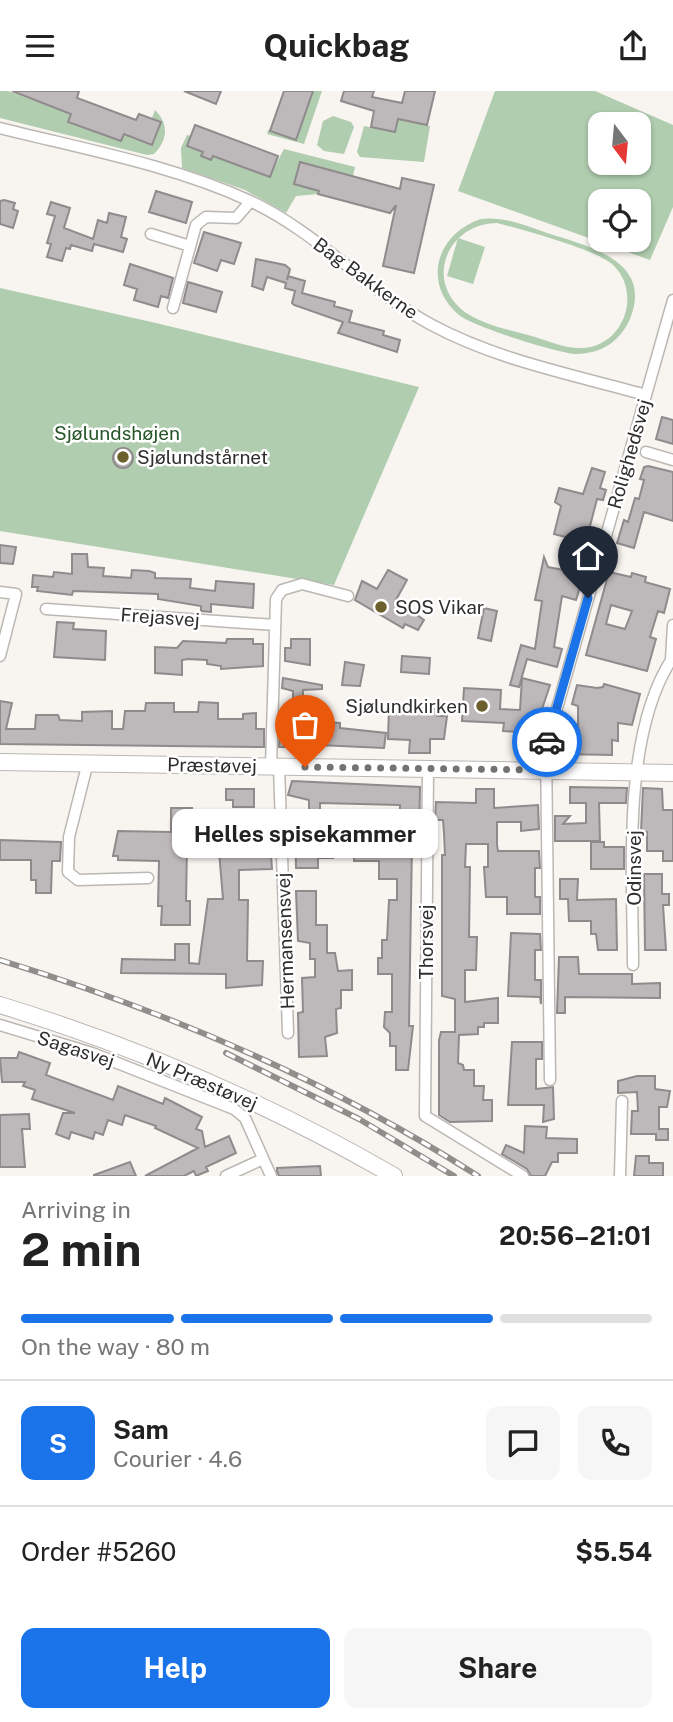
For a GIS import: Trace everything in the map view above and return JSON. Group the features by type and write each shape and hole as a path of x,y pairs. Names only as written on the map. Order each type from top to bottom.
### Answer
{"street":[{"name":"Bag Bakkerne","path":"0,128 176,175 250,202 308,236 401,307 431,324 502,354 646,395"},
{"path":"173,307 190,246 201,220 236,218 250,202"},
{"path":"151,234 190,246"},
{"name":"Rolighedsvej","path":"545,770 546,747 673,300"},
{"path":"646,452 673,460"},
{"path":"275,766 276,599 282,590 292,585 314,586 348,596"},
{"path":"0,592 16,594 0,656"},
{"name":"Frejasvej","path":"46,609 275,625"},
{"path":"672,658 673,625"},
{"name":"Odinsvej","path":"633,965 634,772 656,689 672,658"},
{"name":"Præstøvej","path":"0,762 673,773"},
{"path":"88,762 69,837 68,873 78,880 148,878"},
{"name":"Hermansensvej","path":"275,766 288,1033"},
{"name":"Thorsvej","path":"428,769 425,1116 523,1176"},
{"path":"545,770 550,1080"},
{"name":"Ny Præstøvej","path":"0,1005 181,1070 282,1115 394,1176"},
{"name":"Sagasvej","path":"0,1025 92,1053 234,1109 245,1118 271,1176"},
{"path":"620,1176 622,1101"},
{"path":"226,1176 263,1159"}],"green space":[{"path":"0,91 8,91 71,114 68,122 121,141 125,131 131,137 152,145 160,122 152,118 155,110 165,126 164,138 154,154 147,155 0,118"},
{"path":"313,91 322,91 304,144 267,134 268,130 296,140"},
{"path":"495,91 595,91 643,112 588,112 588,175 651,175 651,115 673,125 673,207 650,260 628,252 651,252 651,189 588,189 588,238 458,191"},
{"path":"399,114 405,121 430,126 424,162 360,157 357,152 364,126 395,132"},
{"path":"333,116 351,122 354,127 344,154 324,151 317,145 323,121"},
{"path":"187,135 191,136 187,146 203,152 201,157 211,160 213,156 269,177 284,149 355,167 353,176 300,162 294,184 319,191 318,194 296,196 286,213 245,190 182,168 181,148"},
{"path":"490,218 506,220 588,247 588,252 497,223 481,225 467,232 448,254 444,267 445,282 450,296 461,309 479,320 567,347 597,345 609,338 624,316 626,289 612,264 589,252 600,252 612,259 625,269 633,282 635,299 630,319 612,343 602,349 575,354 515,338 467,320 447,302 440,288 439,260 454,235 466,226"},
{"path":"458,238 485,247 473,284 447,276"},
{"name":"Sjølundshøjen","path":"0,288 419,387 334,585 0,531"}],"building":[{"path":"12,91 79,91 77,98 136,120 139,114 161,122 152,145 124,134 121,141 68,122 71,114"},
{"path":"184,91 221,91 216,104"},
{"path":"284,91 313,91 296,140 270,131"},
{"path":"344,91 374,91 372,97 402,103 405,91 435,91 427,125 398,119 395,132 371,127 374,111 341,101"},
{"path":"195,125 278,156 270,177 213,156 211,160 201,156 203,152 187,146"},
{"path":"300,162 400,189 402,178 434,185 414,273 383,266 396,205 390,213 318,194 319,191 294,184"},
{"path":"156,191 192,202 186,223 149,212"},
{"path":"0,201 15,203 13,209 18,211 13,228 0,224"},
{"path":"51,202 70,208 64,228 93,239 98,220 107,223 109,213 126,217 121,237 127,239 123,252 94,244 92,251 71,245 70,249 66,248 62,261 47,257 51,244 47,243 55,216 47,214"},
{"path":"204,232 241,243 234,264 221,260 217,271 194,263"},
{"path":"256,259 285,265 290,269 288,276 305,281 302,293 335,302 334,306 352,311 349,322 384,331 383,335 400,340 397,352 338,333 343,322 294,305 292,303 295,291 285,288 286,283 267,277 263,290 252,286"},
{"path":"130,264 173,278 168,298 161,296 158,307 134,300 137,289 124,285"},
{"path":"188,282 222,292 216,312 183,303"},
{"path":"662,417 673,420 673,444 656,439"},
{"name":"Sjølundstårnet","path":"123,448 130,451 133,458 130,465 123,468 116,465 113,458 116,451"},
{"path":"644,467 673,472 673,521 644,512 634,548 617,543 624,520 628,522 635,498 639,499 644,480 640,479"},
{"path":"592,468 605,472 600,488 606,490 603,500 597,499 589,530 595,531 592,544 554,534 561,506 555,502 559,488 583,494"},
{"path":"0,545 16,547 13,564 0,563"},
{"path":"72,554 87,554 88,567 104,568 103,576 131,578 132,570 149,571 155,573 155,578 191,579 190,588 215,591 216,581 254,584 253,608 211,604 211,612 201,611 201,606 158,599 158,594 73,591 72,595 37,591 38,587 32,587 33,575 53,577 54,572 72,574"},
{"path":"544,557 548,567 584,574 576,600 562,596 554,647 562,649 557,667 527,659 519,687 510,685 521,645 535,649 542,601 535,600"},
{"path":"388,570 407,580 396,600 424,620 418,630 405,624 403,628 355,600 362,581 377,589"},
{"path":"609,572 631,577 632,573 646,577 645,582 670,589 664,613 658,611 650,637 656,639 647,671 586,655","holes":["611,605 632,611 625,629 606,624"]},
{"path":"484,608 497,611 491,641 478,638"},
{"path":"57,622 74,623 73,629 106,631 105,660 54,657"},
{"path":"227,639 253,639 253,644 263,644 263,666 221,669 221,666 207,664 207,660 188,659 182,660 182,675 155,673 155,647 177,648 183,641 226,643"},
{"path":"291,639 310,639 310,665 285,661 285,648 291,648"},
{"path":"402,656 430,658 429,674 401,672"},
{"path":"345,662 364,665 360,686 342,685"},
{"path":"283,678 322,685 322,689 303,690 302,733 323,734 323,722 340,723 340,728 386,733 384,748 319,745 319,752 305,751 303,747 279,747 280,732 287,733 288,714 293,714 293,691 282,688"},
{"path":"522,678 550,685 534,733 503,731 504,723 462,721 464,688 501,690 500,709 520,710"},
{"path":"604,684 640,694 632,725 618,723 618,741 612,740 612,755 562,754 563,737 569,737 569,733 578,733 578,706 572,704 577,685 597,688 603,687"},
{"path":"0,701 12,703 6,729 35,729 36,715 58,715 60,720 82,721 82,712 112,711 112,729 123,729 125,711 145,711 146,703 174,703 174,712 198,712 199,702 218,703 218,719 243,719 243,714 256,713 256,729 264,729 264,747 0,744"},
{"path":"389,708 437,709 437,716 447,716 444,739 430,739 430,753 409,753 410,740 388,739"},
{"path":"292,781 420,787 419,843 412,843 409,1026 413,1026 408,1070 396,1070 396,1046 390,1046 390,1033 384,1027 385,1012 392,1012 392,974 378,974 378,958 382,958 382,940 387,940 389,900 397,900 397,879 379,879 379,861 354,861 354,850 399,848 400,805 320,803 320,837 332,837 333,858 318,858 318,868 296,868 295,824 309,824 309,800 288,795"},
{"path":"570,787 627,788 626,803 599,803 600,841 555,841 555,816 570,816 563,824 586,823 586,803 570,803"},
{"path":"643,788 662,789 663,810 673,810 673,861 663,861 663,851 647,851 647,832 641,832"},
{"path":"226,789 254,789 254,807 233,807 233,800 226,800"},
{"path":"476,789 494,789 494,808 538,805 539,829 521,831 521,822 497,822 497,845 498,851 539,851 540,868 535,868 535,897 540,897 540,914 507,914 507,897 486,897 484,867 488,867 488,844 466,844 465,867 470,867 469,937 477,937 476,970 465,970 465,1002 498,998 498,1023 484,1023 484,1027 478,1027 478,1034 459,1035 458,1063 463,1065 464,1070 474,1070 474,1086 484,1086 483,1100 492,1100 492,1121 450,1122 439,1115 439,1040 441,1032 455,1032 455,999 442,996 442,855 445,855 443,820 435,820 436,802 476,803"},
{"path":"171,808 192,808 191,847 187,847 186,901 190,901 190,925 161,925 162,906 158,906 159,861 118,860 118,856 113,856 118,831 171,832"},
{"path":"217,827 269,827 272,869 239,870 239,900 248,900 247,961 263,961 262,985 226,988 226,974 121,973 122,959 175,960 175,944 189,944 189,963 199,964 208,899 223,899"},
{"path":"0,840 61,842 60,861 52,861 51,893 36,893 36,880 31,880 31,860 0,860"},
{"path":"591,842 604,842 604,847 624,847 624,869 591,869"},
{"path":"644,874 662,874 662,894 669,894 669,905 663,905 666,950 645,950"},
{"path":"560,879 578,879 577,900 616,899 617,950 598,950 596,934 591,934 591,921 569,921 568,899 560,899"},
{"path":"296,891 316,891 316,925 327,925 327,953 335,953 338,971 352,970 352,990 341,990 341,1008 336,1009 337,1033 325,1037 327,1056 299,1057 298,1013 303,1012 302,978 315,977 315,959 310,959 310,943 298,941"},
{"path":"511,933 540,934 541,950 535,950 535,980 541,980 541,1004 540,997 508,996"},
{"path":"559,957 578,957 579,974 632,974 632,984 660,983 660,998 565,997 565,1013 557,1013"},
{"path":"512,1042 542,1042 542,1059 536,1059 536,1089 553,1087 554,1119 543,1122 544,1105 508,1105"},
{"path":"19,1052 50,1063 46,1075 113,1100 118,1086 163,1104 165,1098 202,1117 196,1129 202,1131 205,1147 229,1136 236,1153 206,1167 208,1171 196,1176 194,1171 184,1176 145,1176 198,1148 155,1128 156,1126 125,1115 122,1125 108,1120 103,1135 95,1132 93,1139 71,1132 69,1139 56,1134 63,1113 75,1113 32,1099 35,1090 23,1086 25,1082 2,1082 0,1058 17,1058"},
{"path":"637,1076 655,1076 655,1089 670,1091 667,1107 659,1107 659,1129 668,1129 668,1140 656,1140 656,1134 631,1134 632,1111 638,1111 637,1092 618,1093 618,1081"},
{"path":"29,1114 30,1129 22,1129 25,1167 0,1167 0,1115"},
{"path":"525,1126 547,1127 546,1138 577,1139 577,1153 558,1153 558,1162 552,1162 545,1176 531,1176 527,1169 502,1154 506,1145 524,1153"},
{"path":"636,1156 649,1156 649,1163 663,1163 663,1176 634,1176"},
{"path":"130,1162 136,1176 94,1176 94,1175"},
{"path":"320,1166 321,1176 279,1176 277,1171 277,1168"}],"railway":[{"path":"0,960 125,1002 246,1052 364,1109 478,1176"},
{"path":"226,1053 359,1119 454,1176"}],"way so far":[{"path":"305,767 545,770 547,742"}],"place":[{"name":"Sjølundstårnet","path":"123,457"},
{"name":"SOS Vikar","path":"381,607"},
{"name":"Sjølundkirken","path":"482,706"},
{"name":"Helles spisekammer","path":"305,767"}],"route":[{"path":"547,742 588,598"}]}
